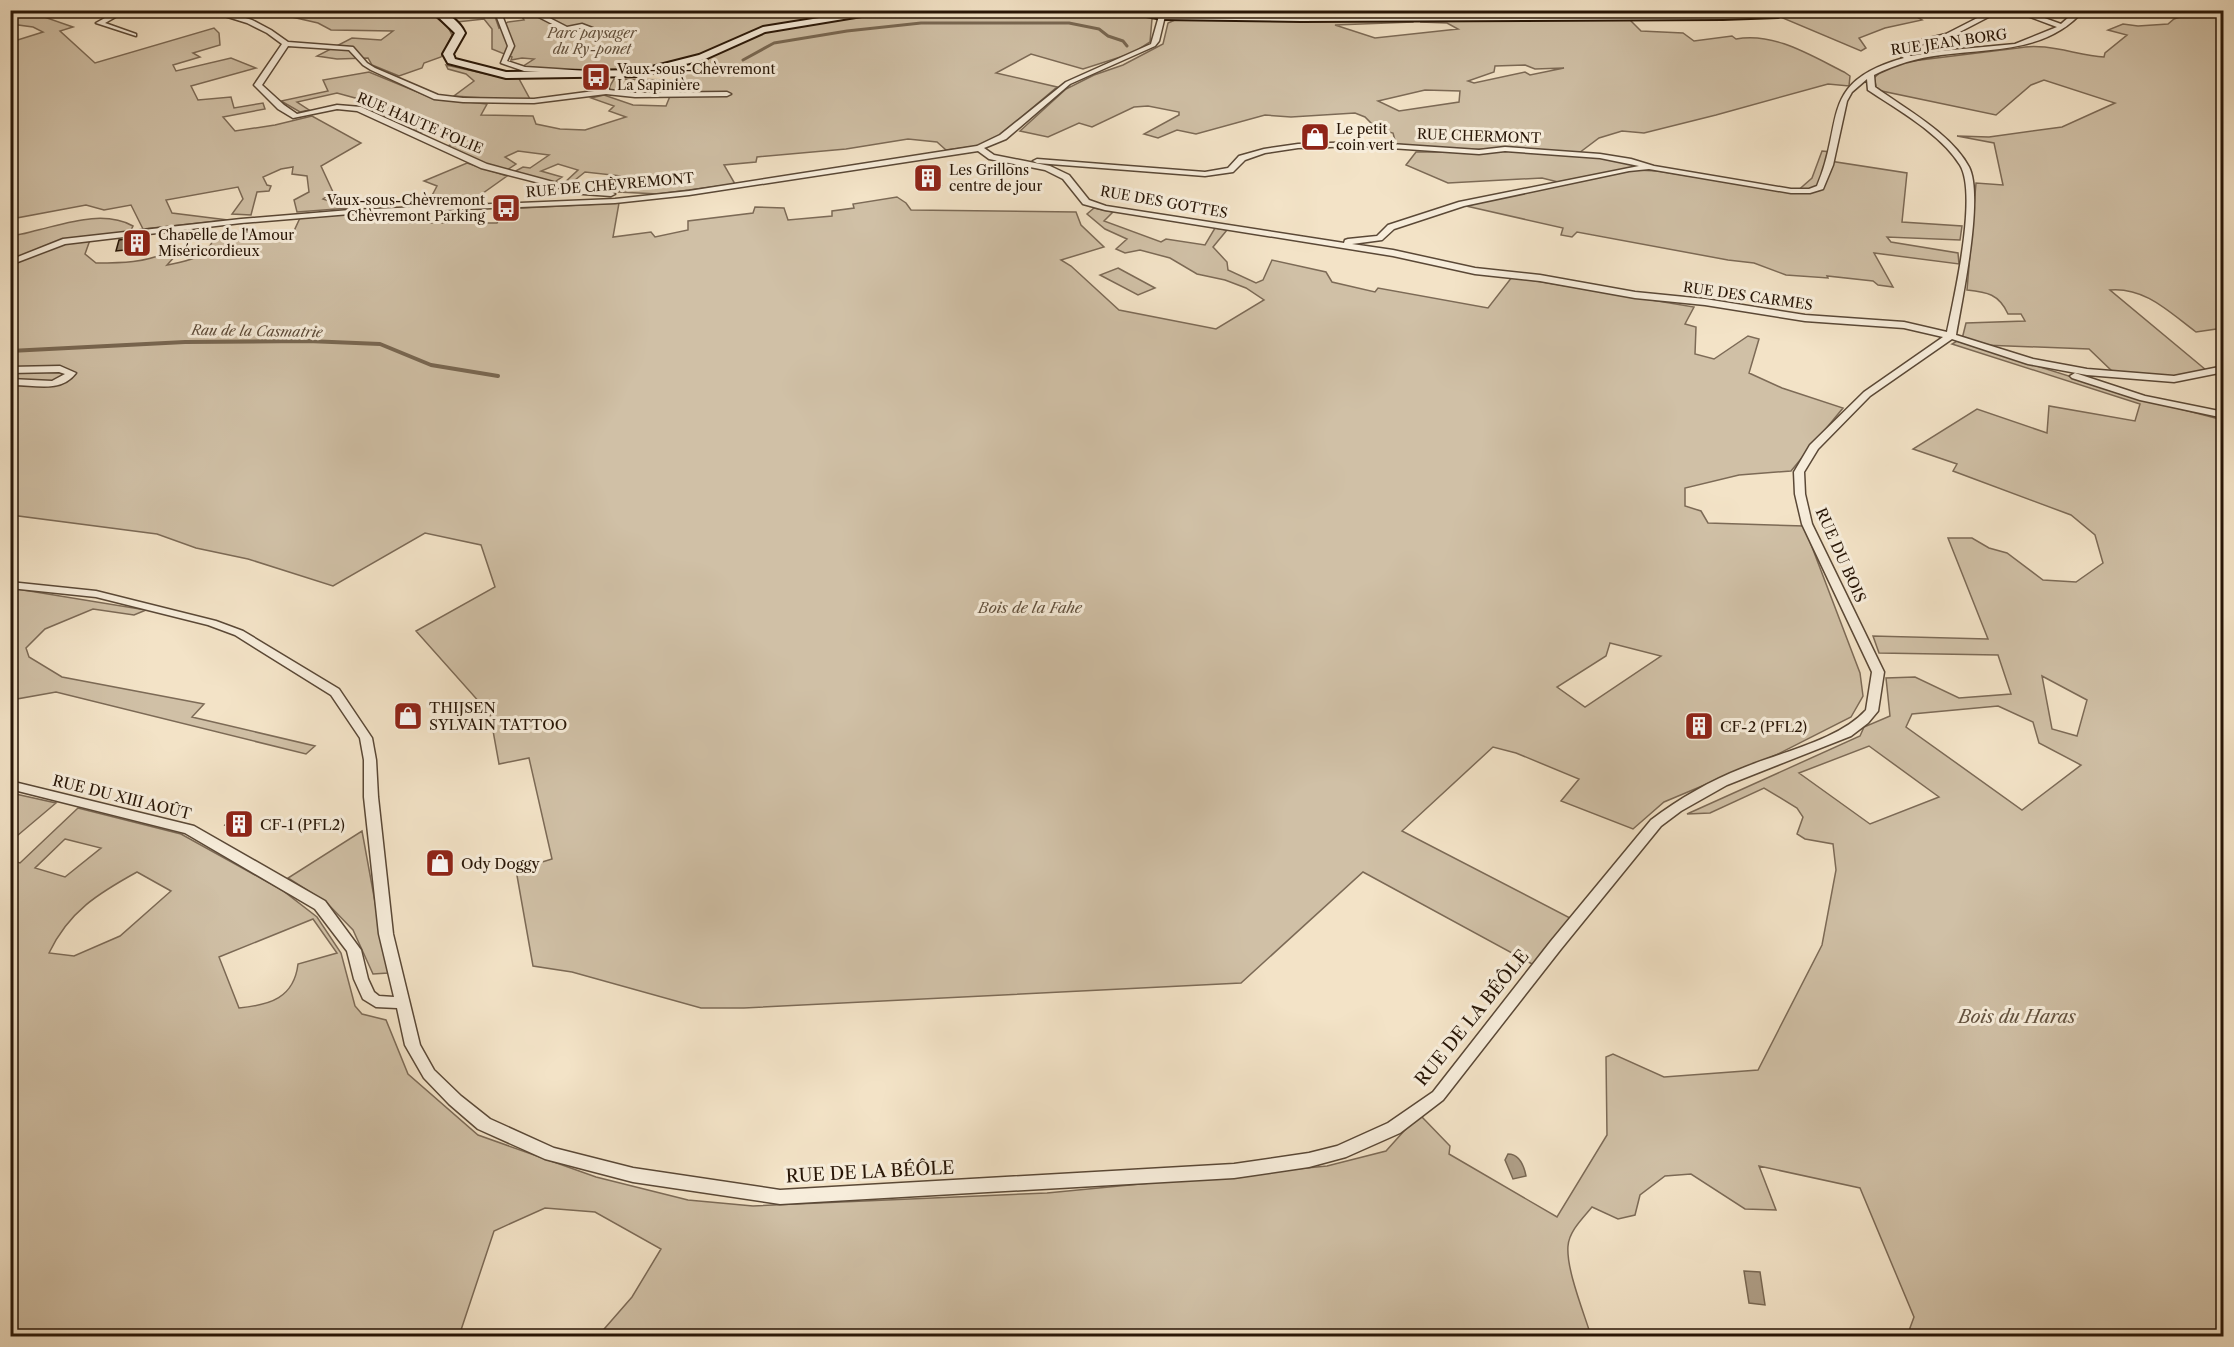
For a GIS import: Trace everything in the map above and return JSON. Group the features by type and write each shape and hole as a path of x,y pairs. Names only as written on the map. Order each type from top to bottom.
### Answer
{"main road":[{"path":"435,10 458,28 460,33 448,56 451,60 458,64 506,75 640,73 702,57 752,34 779,26 894,10"},
{"path":"1119,10 1162,16 1301,18 1740,15 1778,14 1790,10"}],"street":[{"path":"125,10 99,23 134,35"},
{"path":"208,10 223,13 265,29 286,44 351,48 365,64 373,69 437,97 514,102 606,92 635,95 727,94"},
{"path":"496,10 511,46 503,62 524,69 600,75 606,92"},
{"path":"528,10 566,29 582,26 614,37"},
{"path":"1910,59 1895,50 1898,47 1948,36 1999,10"},
{"path":"2014,10 2061,26"},
{"name":"RUE JEAN BORG","path":"1852,86 1857,80 1871,75 1885,65 1910,59 2016,46 2031,42 2076,17 2081,10"},
{"name":"RUE DE CHÈVREMONT","path":"10,263 63,242 241,220 350,212 544,205 642,198 802,177 979,148 1003,137 1068,83 1152,45 1156,40 1162,16"},
{"name":"RUE HAUTE FOLIE","path":"286,44 258,85 280,107 296,116 337,107 358,108 494,169 584,192 630,194 642,198"},
{"path":"1871,75 1871,88"},
{"path":"1653,168 1791,191 1810,192 1820,187 1829,165 1839,109 1852,86 1871,88 1950,148 1967,169 1969,198 1964,267 1951,336"},
{"name":"RUE CHERMONT","path":"1022,161 1077,162 1166,172 1222,173 1230,170 1242,158 1264,151 1298,146 1361,144 1479,152 1505,149 1600,156 1631,161 1653,168"},
{"name":"RUE DES GOTTES","path":"979,148 992,157 1022,161 1047,168 1066,177 1086,202 1105,208 1393,253 1475,271 1540,278"},
{"name":"RUE DES GOTTES","path":"1326,243 1379,238 1391,227 1462,204 1629,169 1653,168"},
{"path":"1379,238 1383,245 1393,253"},
{"name":"RUE DES CARMES","path":"1540,278 1635,295 1705,302 1805,318 1896,324 1951,336 2031,362"},
{"name":"RUE DU BOIS","path":"1878,672 1807,524 1800,494 1799,472 1815,447 1867,394 1951,336"},
{"path":"2031,362 2087,372 2174,379 2223,369"},
{"path":"2031,362 2143,398 2223,415"},
{"path":"10,370 60,369 71,373 69,378 60,382 10,382"},
{"name":"RUE DE LA BÉÔLE","path":"10,585 96,594 212,623 239,633 335,692 366,738 386,934 413,1045 429,1074 484,1124 551,1154 660,1180 780,1197 1234,1171 1309,1160 1340,1152 1368,1141 1394,1128 1438,1096 1556,945 1656,823 1675,807 1713,787 1847,733 1872,711 1878,672"},
{"name":"RUE DU XIII AOÛT","path":"10,785 189,829 320,905 354,950 361,979 368,994 376,1001 401,1003"}],"green space":[{"path":"11,10 57,11 44,17 73,27 60,31 95,63 214,28 219,33 220,45 193,53 200,57 173,65 176,71 231,58 256,68 191,86 198,100 231,97 234,108 263,103 265,109 223,117 235,131 312,116 361,143 321,166 333,192 323,199 350,208 297,212 294,200 309,192 307,176 292,174 293,167 281,169 263,177 267,185 271,186 269,191 257,192 251,215 232,214 243,199 238,187 166,200 172,213 228,220 143,229 131,205 104,210 86,205 11,219 11,42 43,32 33,27 11,24"},
{"name":"Parc paysager du Ry-ponet","path":"518,10 1764,10 1768,12 1723,16 1159,15 1152,19 1150,42 1133,53 1083,69 1031,54 996,73 1057,87 997,138 978,146 946,150 937,142 908,139 846,149 757,157 756,162 724,165 735,184 658,194 619,192 631,177 585,172 570,184 563,184 578,170 558,164 541,171 562,177 550,185 510,174 523,167 530,168 549,155 518,151 505,157 516,164 504,172 445,147 465,139 437,128 421,133 388,120 361,103 366,101 337,93 297,102 309,110 300,112 281,101 328,91 323,80 369,72 432,98 487,104 481,115 533,116 536,124 560,129 585,130 626,117 609,111 614,106 591,98 604,95 633,105 666,106 670,96 632,95 607,91 614,79 676,80 680,74 702,69 708,59 695,59 629,71 541,74 538,68 522,67 534,59 511,60 512,57 492,49 492,29 484,19 457,22 439,11 493,11 499,28 508,22 524,20"},
{"path":"1806,10 1906,10 1922,20 1885,28 1859,38 1866,48 1861,51 1778,16"},
{"path":"285,11 428,11 448,27 452,35 441,57 424,63 422,68 399,76 372,65 368,58 337,59 317,56 352,38 381,40 393,31 331,30 318,23 292,17"},
{"path":"2197,11 2223,11 2223,328 2196,332 2156,302 2134,292 2110,290 2206,370 2173,376 2113,372 2089,349 1983,345 1962,339 1966,323 2025,321 2021,314 2008,314 2001,302 1992,295 1967,290 1976,183 2003,185 1994,143 1957,136 1989,137 2062,127 2115,103 2044,80 2031,85 1996,115 1877,90 1874,78 1885,68 1904,62 2028,47 2050,48 2104,57 2105,53 2127,35 2108,30 2123,24 2138,26 2168,24 2174,19"},
{"path":"1628,18 1641,31 1683,33 1694,41 1732,36 1736,39 1764,39 1792,46 1844,72 1850,76 1849,86 1828,84 1644,133 1622,131 1599,138 1579,153 1641,166 1558,182 1542,178 1448,183 1406,165 1416,152 1493,152 1491,149 1458,150 1396,144 1393,133 1377,129 1365,117 1355,113 1291,117 1265,115 1196,134 1177,130 1158,138 1144,134 1179,115 1179,112 1148,106 1134,107 1092,127 1079,123 1048,137 1020,131 1066,89 1094,75 1123,65 1163,44 1168,23 1175,20 1416,19 1413,22 1335,25 1375,38 1458,29 1447,23 1421,22 1422,19","holes":["1525,65 1535,69 1564,68 1530,75 1525,72 1474,83 1468,81 1494,72 1495,66","1425,90 1460,91 1459,102 1399,111 1378,101"]},
{"path":"446,65 500,77 518,77 531,101 454,96 474,81 466,74 448,69"},
{"path":"1822,151 1831,152 1830,161 1907,173 1902,222 1962,226 1960,240 1887,237 1891,242 1958,253 1959,264 1874,253 1893,287 1878,285 1873,281 1827,276 1828,278 1786,275 1754,263 1577,232 1572,237 1561,235 1563,228 1466,206 1554,185 1635,170 1658,171 1795,193 1812,178"},
{"path":"467,163 507,176 469,203 427,205 437,186 424,181"},
{"name":"Bois de la Fahe","path":"897,197 911,210 1076,212 1081,225 1104,247 1061,260 1071,266 1119,310 1216,329 1264,300 1246,288 1225,280 1197,274 1170,258 1140,250 1125,253 1116,249 1127,239 1105,229 1087,214 1094,208 1113,212 1104,221 1161,242 1166,239 1205,245 1215,228 1227,230 1213,247 1227,262 1228,270 1256,283 1263,280 1272,260 1326,272 1332,282 1375,292 1378,288 1488,308 1512,277 1694,307 1685,324 1696,327 1695,354 1714,359 1748,336 1759,339 1749,373 1782,388 1843,408 1791,471 1739,475 1685,488 1685,506 1701,511 1708,523 1804,526 1860,673 1863,696 1851,717 1776,755 1664,802 1633,829 1561,801 1579,779 1516,753 1493,747 1402,831 1570,918 1534,965 1363,872 1241,983 744,1008 701,1008 572,972 533,966 516,870 552,859 529,758 499,764 490,714 416,631 495,587 481,545 425,533 333,586 248,559 196,548 157,534 11,515 11,235 86,219 122,221 133,226 129,234 90,240 85,254 96,263 133,262 152,258 168,251 170,241 174,240 176,255 167,265 200,255 214,239 293,233 300,218 350,214 347,220 399,223 497,223 505,209 619,203 613,237 651,232 655,237 688,230 688,221 753,213 755,207 784,208 788,220 832,216 832,211 854,208 853,204","holes":["1610,643 1661,656 1585,707 1557,687 1606,656"]},
{"path":"1118,268 1155,288 1138,295 1100,275"},
{"name":"Bois du Haras","path":"1957,341 2142,399 2223,420 2223,1336 1907,1336 1914,1317 1860,1188 1759,1166 1776,1210 1745,1209 1691,1174 1665,1176 1640,1195 1635,1215 1618,1219 1592,1207 1574,1230 1568,1246 1573,1279 1591,1336 598,1336 632,1297 661,1249 595,1212 545,1208 494,1231 459,1336 11,1336 11,860 20,863 78,808 181,834 282,890 317,917 341,953 355,1006 362,1014 386,1020 408,1074 478,1135 596,1177 688,1200 753,1206 1047,1193 1327,1166 1386,1151 1412,1122 1421,1116 1450,1146 1449,1154 1557,1217 1607,1135 1606,1057 1613,1054 1664,1077 1758,1070 1822,945 1836,870 1833,844 1805,839 1797,834 1803,817 1797,808 1764,788 1710,813 1687,814 1860,736 1864,727 1890,716 1886,678 1915,677 1959,698 2011,694 1998,655 1879,653 1873,636 1988,639 1948,538 1972,538 1989,548 2007,553 2043,580 2076,582 2103,563 2095,535 2071,515 1953,471 1957,464 1913,449 1977,409 2047,433 2049,406 2135,421 2140,404 1952,344","holes":["2042,676 2087,700 2077,736 2052,729","1998,706 2033,722 2039,743 2081,765 2022,810 1906,727 1912,714","1869,746 1939,797 1870,824 1799,773","65,839 101,848 65,877 35,868","137,872 171,891 120,936 74,956 49,953 57,938 76,914 110,888","313,919 337,953 298,964 296,976 291,985 279,998 261,1005 239,1008 219,957"]},
{"path":"11,588 146,610 134,615 93,609 45,629 26,648 29,657 62,677 204,704 192,717 315,746 306,754 56,692 11,700"},
{"path":"10,793 56,803 11,841"},
{"path":"362,831 388,973 373,974 353,930 326,902 288,878"}],"shaded area":[{"path":"1508,1154 1518,1158 1526,1176 1513,1179 1505,1160"},
{"path":"1744,1271 1760,1272 1765,1305 1749,1303"}],"building":[{"name":"Les Grillons centre de jour","path":"930,171 941,185 928,187 917,173"},
{"path":"140,237 144,248 116,251 119,240"},
{"name":"CF-1 (PFL2)","path":"236,813 252,816 244,830 225,825"}],"waterway":[{"path":"743,60 774,43 847,31 921,23 1069,23 1099,29 1108,36 1123,41 1127,46"},
{"name":"Rau de la Casmatrie","path":"10,351 185,342 308,341 380,344 431,365 498,376"}],"place":[{"name":"Vaux-sous-Chèvremont La Sapinière","path":"596,77"},
{"name":"Le petit coin vert","path":"1315,137"},
{"name":"Les Grillons centre de jour","path":"928,178"},
{"name":"Vaux-sous-Chèvremont Chèvremont Parking","path":"506,208"},
{"name":"Chapelle de l'Amour Miséricordieux","path":"137,243"},
{"name":"THIJSEN SYLVAIN TATTOO","path":"408,716"},
{"name":"CF-2 (PFL2)","path":"1699,726"},
{"name":"CF-1 (PFL2)","path":"239,824"},
{"name":"Ody Doggy","path":"440,863"}]}
